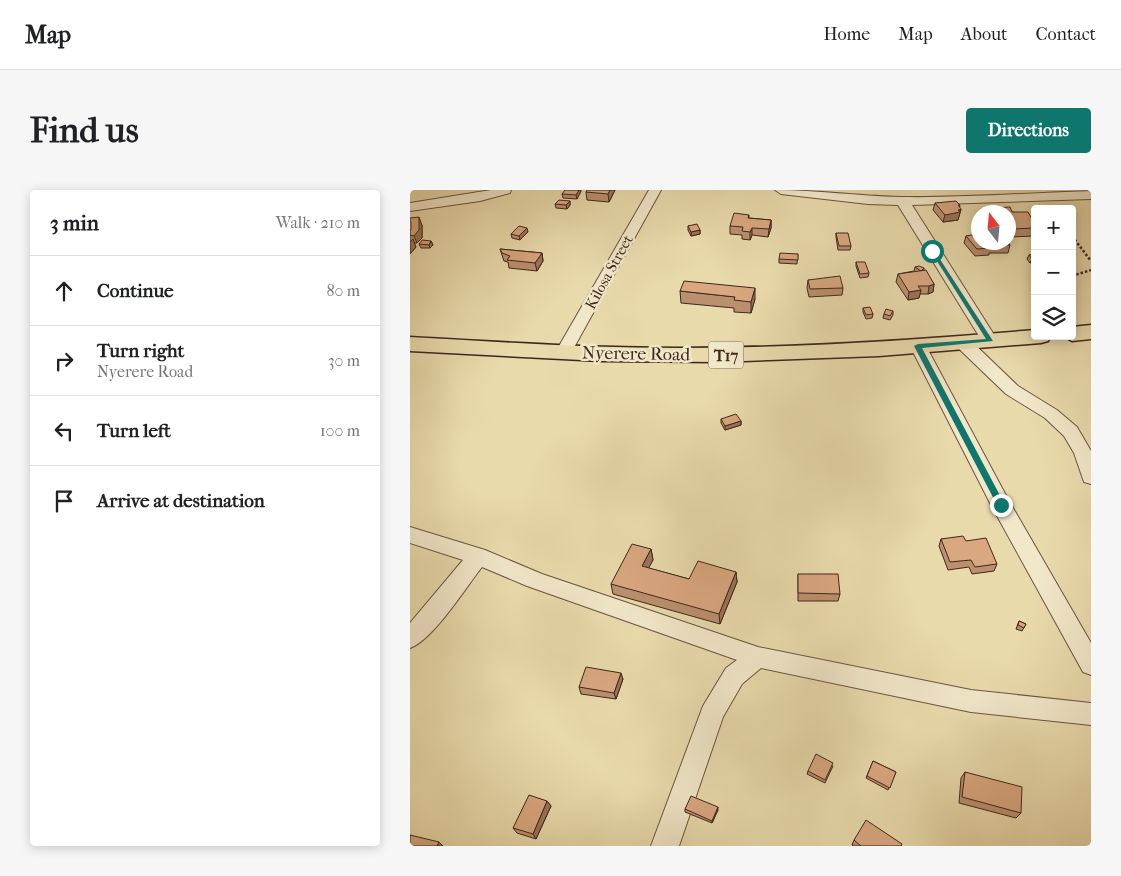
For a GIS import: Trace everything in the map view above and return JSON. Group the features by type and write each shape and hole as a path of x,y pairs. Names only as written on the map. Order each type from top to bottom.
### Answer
{"main road":[{"path":"1076,334 1091,332"},
{"name":"Nyerere Road","path":"410,344 563,353 715,356 918,346 1031,337"}],"street":[{"path":"410,207 480,197 505,190"},
{"name":"Kilosa Street","path":"563,353 655,190"},
{"path":"781,190 859,199 903,201 1022,199 1085,193"},
{"path":"903,201 915,224 990,341"},
{"path":"962,342 1012,390 1051,414 1066,427 1083,453 1091,477"},
{"path":"918,346 1001,505 1091,665"},
{"path":"410,535 478,556 535,580 758,657 971,701 1091,714"},
{"path":"410,638 426,622 478,556"},
{"path":"665,846 712,714 723,692 734,676 758,657"}],"path":[{"path":"1076,241 1091,261"},
{"path":"1076,275 1091,270"}],"building":[{"path":"565,190 579,190 576,195 562,194"},
{"path":"587,190 610,190 608,194 586,192"},
{"path":"559,200 570,201 566,205 555,204"},
{"path":"956,201 960,205 958,205 961,209 958,210 960,212 945,215 935,203"},
{"path":"1016,212 1028,212 1031,217 1031,228 1016,229"},
{"path":"734,213 749,215 748,218 771,220 769,229 752,228 750,232 742,231 743,227 730,226"},
{"path":"419,217 419,230 414,236 410,235 410,218"},
{"path":"697,224 700,230 691,232 688,226"},
{"path":"519,226 527,228 519,236 511,234"},
{"path":"836,233 848,233 851,246 839,246"},
{"path":"971,235 971,242 966,236"},
{"path":"422,240 431,241 429,245 419,244"},
{"path":"500,249 542,253 535,263 507,260 510,256 502,253"},
{"path":"780,253 798,254 798,260 779,259"},
{"path":"856,262 865,262 869,273 860,274"},
{"path":"915,267 924,268 921,271"},
{"path":"926,270 934,284 918,286 921,290 909,292 898,274"},
{"path":"840,276 843,288 810,289 808,280"},
{"path":"684,281 755,288 751,302 734,300 735,297 680,291"},
{"path":"870,307 873,314 866,315 863,308"},
{"path":"886,309 893,311 890,316 884,314"},
{"path":"736,414 741,421 725,426 721,419"},
{"path":"963,536 966,541 986,538 997,564 975,567 971,560 950,562 941,539"},
{"path":"632,544 651,549 642,566 689,579 698,561 736,572 719,614 611,584"},
{"path":"798,574 838,574 840,594 798,593"},
{"path":"1019,621 1026,624 1024,628 1018,625"},
{"path":"586,667 621,673 614,693 579,687"},
{"path":"816,754 833,763 825,780 808,771"},
{"path":"873,761 896,772 890,788 867,776"},
{"path":"965,772 1022,787 1021,813 962,797"},
{"path":"529,795 547,801 533,834 513,828"},
{"path":"691,796 718,807 712,821 685,809"},
{"path":"866,820 902,844 901,846 861,846 854,840"},
{"path":"410,835 439,842 437,846 410,846"}],"route":[{"path":"932,251 990,341 918,346 1001,505"}]}
